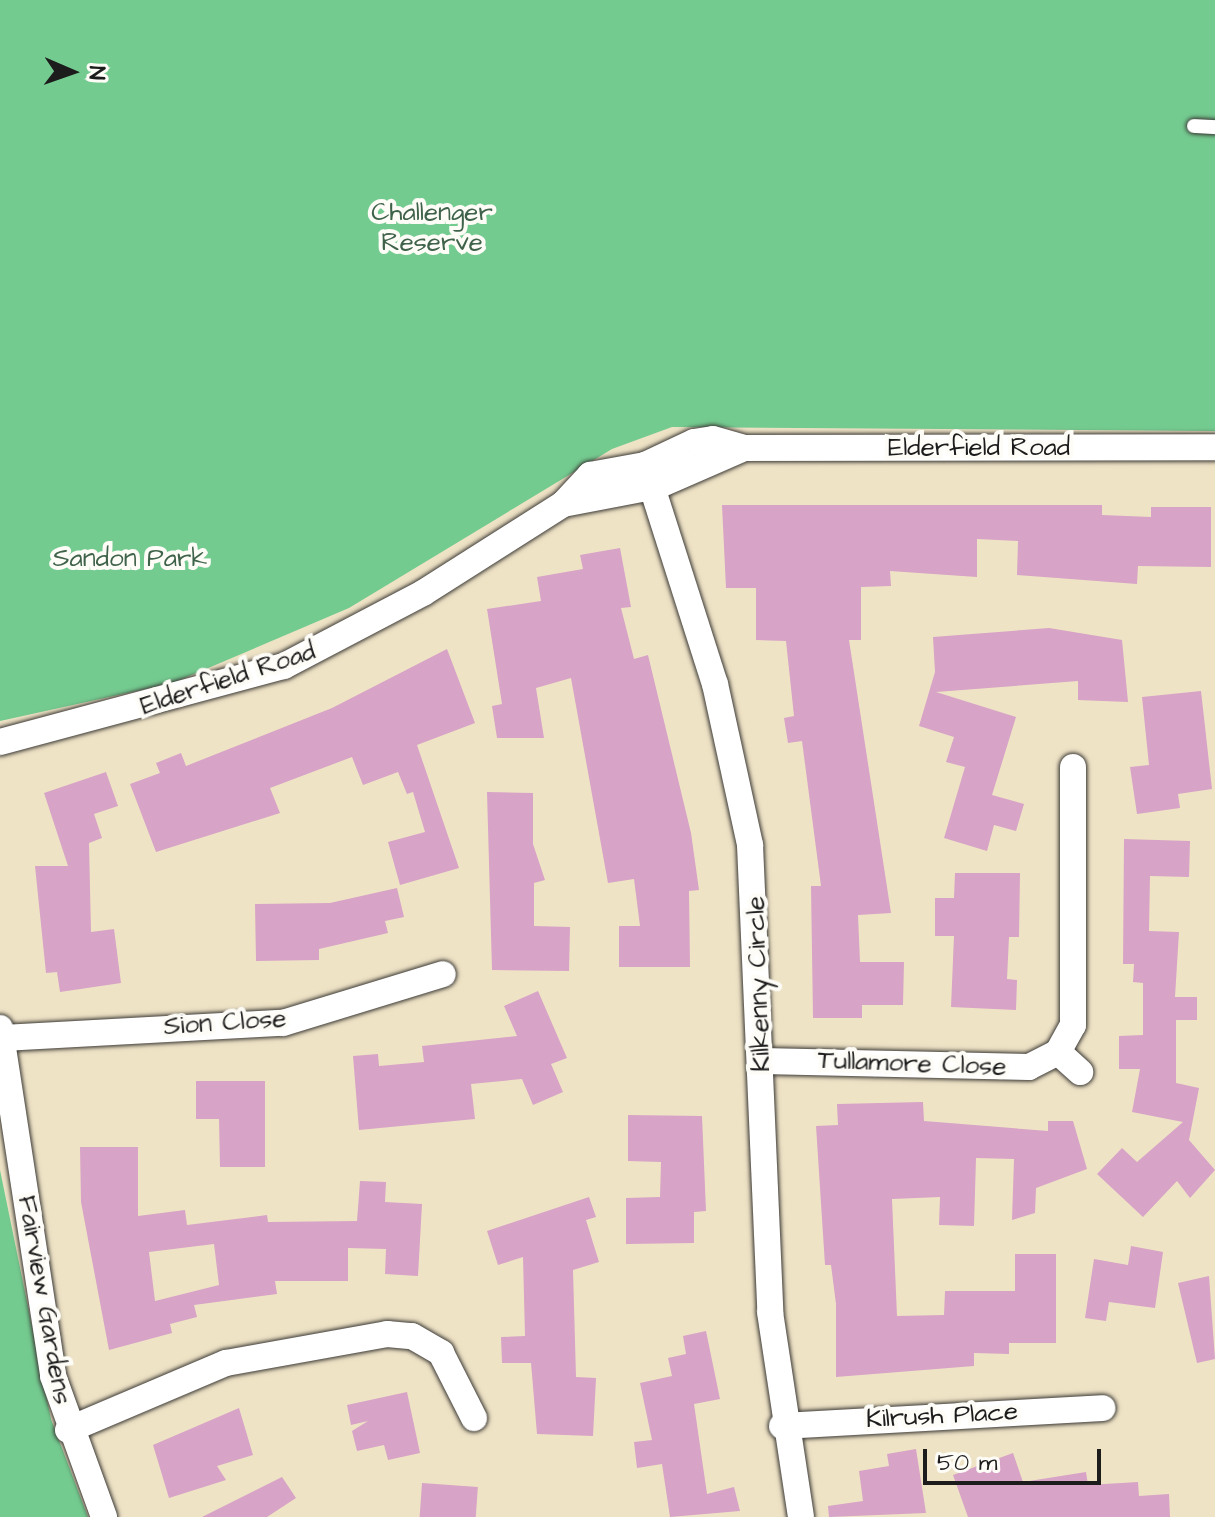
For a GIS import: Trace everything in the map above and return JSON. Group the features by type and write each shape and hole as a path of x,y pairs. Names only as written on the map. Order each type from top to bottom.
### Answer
{"street":[{"name":"Elderfield Road","path":"0,742 284,666 358,633 563,504 590,475 651,475 703,440 744,448 1215,447"},
{"name":"Kilkenny Circle","path":"651,475 741,789 757,905 770,1312 782,1426 801,1517"},
{"path":"1073,767 1073,1025 1058,1052 1080,1072"},
{"name":"Sion Close","path":"1,1033 283,1023 443,974"},
{"name":"Fairview Gardens","path":"1,1033 53,1376 68,1430 104,1517"},
{"name":"Tullamore Close","path":"762,1061 1029,1067 1058,1052"},
{"path":"68,1430 226,1363 387,1334 434,1346 474,1418"},
{"name":"Kilrush Place","path":"782,1426 1102,1408"}],"lane":[{"path":"1194,126 1215,127"}],"green space":[{"name":"Challenger Reserve","path":"0,0 1215,0 1215,431 672,427 612,449 349,608 173,683 0,721"},
{"path":"0,1170 51,1419 88,1517 0,1517"}],"building":[{"path":"722,505 1102,505 1102,515 1151,517 1151,507 1211,507 1211,567 1138,566 1137,584 1017,575 1018,541 977,539 977,577 890,571 891,586 861,587 861,640 849,640 891,913 858,915 860,962 904,962 903,1005 862,1005 862,1018 813,1018 811,886 821,886 802,741 788,743 784,718 794,716 786,641 756,640 756,588 726,588"},
{"path":"620,548 631,607 621,608 634,659 648,655 691,833 699,890 689,891 690,967 619,967 619,926 640,926 634,879 608,883 571,678 536,688 544,738 497,738 492,706 502,704 487,609 541,601 537,577 583,569 580,555"},
{"path":"1049,628 1122,640 1128,702 1078,700 1078,681 936,692 1016,717 992,795 1024,804 1016,831 994,825 987,851 944,838 965,767 946,762 954,737 919,726 935,672 933,637"},
{"path":"447,649 475,723 417,745 459,868 400,885 388,842 425,832 413,792 407,794 398,772 363,785 352,757 270,788 280,813 156,852 130,784 160,773 156,763 181,753 186,766 332,708"},
{"path":"1201,691 1212,789 1178,794 1180,808 1137,814 1130,767 1149,765 1142,697"},
{"path":"106,772 118,806 94,814 102,838 89,843 91,932 114,929 121,983 60,992 57,972 46,973 35,866 68,866 44,793"},
{"path":"487,792 533,793 533,844 545,880 534,883 534,926 570,927 569,971 492,970"},
{"path":"1124,839 1190,841 1189,877 1150,876 1149,931 1179,932 1175,997 1197,997 1197,1020 1176,1020 1176,1083 1199,1088 1189,1140 1215,1170 1190,1198 1177,1181 1143,1217 1097,1174 1122,1148 1137,1162 1183,1122 1132,1112 1140,1069 1119,1069 1119,1036 1143,1035 1143,983 1133,982 1134,964 1123,964"},
{"path":"955,873 1020,873 1019,937 1009,937 1007,979 1017,980 1016,1010 951,1007 954,936 935,936 935,898 954,898"},
{"path":"397,888 404,917 385,921 388,933 319,949 319,960 256,961 255,904 330,903"},
{"path":"538,991 567,1058 551,1064 563,1092 533,1105 522,1079 471,1084 475,1119 359,1130 353,1056 378,1054 379,1066 424,1062 422,1046 517,1036 504,1006"},
{"path":"196,1081 265,1081 265,1167 220,1167 219,1119 196,1119"},
{"path":"923,1102 924,1121 1048,1131 1048,1121 1073,1121 1087,1169 1036,1188 1035,1213 1012,1220 1014,1159 976,1158 974,1226 939,1225 940,1197 892,1199 897,1316 944,1315 945,1291 1015,1291 1015,1254 1056,1254 1056,1343 1009,1343 1009,1354 974,1353 974,1366 836,1377 836,1304 831,1265 825,1265 816,1126 838,1125 837,1104"},
{"path":"628,1115 702,1116 706,1211 694,1212 694,1243 626,1244 626,1198 660,1197 661,1162 628,1161"},
{"path":"80,1147 138,1147 138,1216 185,1210 187,1225 267,1215 268,1222 357,1221 360,1181 386,1182 385,1202 422,1204 418,1276 385,1274 386,1249 348,1248 348,1281 275,1281 277,1294 194,1305 197,1317 170,1324 172,1333 109,1350 81,1202","holes":["214,1244 219,1285 155,1301 149,1252"]},
{"path":"589,1197 596,1217 586,1220 599,1262 573,1270 576,1377 596,1378 593,1436 537,1434 531,1363 502,1363 501,1337 525,1336 523,1257 498,1265 487,1231"},
{"path":"1131,1246 1163,1252 1155,1308 1109,1302 1106,1321 1085,1318 1094,1259 1128,1265"},
{"path":"1209,1276 1215,1359 1197,1363 1178,1283"},
{"path":"706,1331 720,1399 694,1404 707,1494 734,1487 740,1511 670,1517 662,1464 637,1468 634,1442 652,1440 640,1383 672,1376 668,1358 686,1354 683,1336"},
{"path":"407,1392 420,1453 388,1460 384,1445 357,1451 352,1431 368,1421 351,1425 347,1405"},
{"path":"239,1408 253,1455 217,1466 226,1480 169,1498 153,1445"},
{"path":"916,1449 926,1513 829,1517 828,1506 863,1501 859,1471 889,1466 887,1454"},
{"path":"1013,1453 1023,1482 1086,1472 1088,1485 1138,1482 1139,1496 1169,1494 1170,1517 968,1517 953,1475"},
{"path":"282,1477 296,1498 267,1517 202,1517"},
{"path":"422,1483 478,1487 476,1517 420,1517"}],"park label":[{"name":"Sandon Park","path":"130,559"}]}
